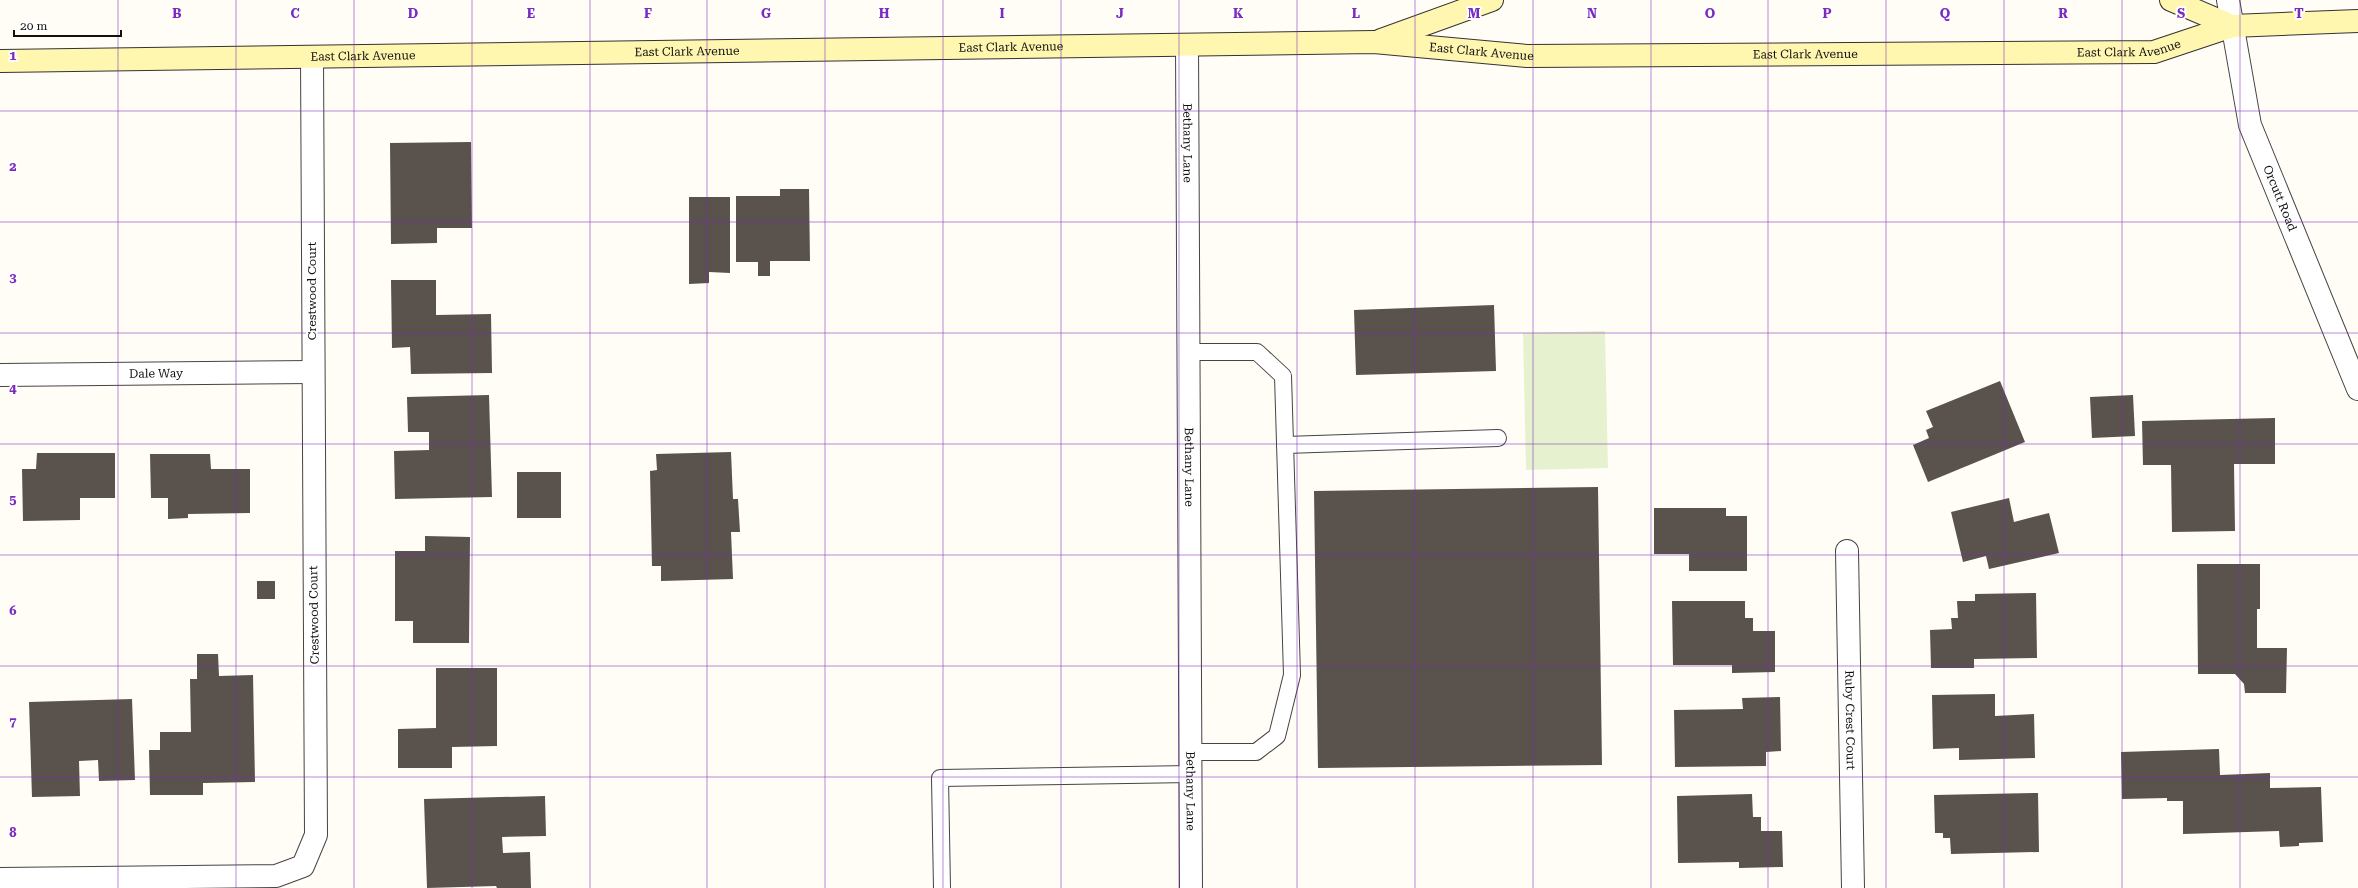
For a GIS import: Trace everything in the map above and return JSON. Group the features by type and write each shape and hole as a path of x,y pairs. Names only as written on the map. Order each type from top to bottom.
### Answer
{"main road":[{"name":"East Clark Avenue","path":"1374,42 1492,0"},
{"name":"East Clark Avenue","path":"2171,0 2232,26"},
{"name":"East Clark Avenue","path":"0,61 1374,42 1527,56 2154,52 2232,26 2358,21"}],"street":[{"name":"Orcutt Road","path":"2228,0 2250,125 2358,388"},
{"name":"Bethany Lane","path":"1187,45 1191,888"},
{"name":"Crestwood Court","path":"0,880 276,876 303,866 316,835 312,372 312,57"},
{"name":"Dale Way","path":"0,375 312,372"},
{"name":"Ruby Crest Court","path":"1847,551 1853,888"}],"lane":[{"path":"1188,352 1257,352 1283,376 1292,675 1277,736 1256,752 1191,752"},
{"path":"1285,445 1498,438"},
{"path":"942,888 940,778 1191,774"}],"green space":[{"path":"1605,331 1608,468 1526,470 1523,333"}],"building":[{"path":"471,142 472,228 437,228 437,243 391,244 390,143"},
{"path":"780,189 809,189 810,261 770,261 770,276 758,276 758,262 736,262 736,196 780,196"},
{"path":"689,197 730,197 730,273 709,272 709,283 689,284"},
{"path":"391,280 436,280 436,315 491,314 492,373 411,374 410,347 392,348"},
{"path":"1494,305 1496,371 1356,375 1354,310"},
{"path":"2000,381 2025,442 1928,482 1913,445 1929,438 1926,430 1933,427 1926,411"},
{"path":"489,395 492,497 395,499 394,451 429,450 429,432 408,432 407,397"},
{"path":"2133,395 2135,436 2092,438 2090,397"},
{"path":"2275,418 2275,464 2234,464 2235,531 2172,532 2171,465 2143,465 2142,421"},
{"path":"731,452 733,499 738,499 740,532 731,532 733,579 661,581 661,566 652,566 650,471 657,470 656,454"},
{"path":"37,453 115,453 115,498 80,498 80,520 23,521 22,469 36,469"},
{"path":"150,454 210,454 211,469 250,469 250,513 188,514 188,518 168,519 168,498 151,498"},
{"path":"517,472 561,472 561,518 517,518"},
{"path":"1598,487 1602,765 1318,768 1314,491"},
{"path":"2009,498 2014,522 2049,513 2059,553 1989,569 1986,556 1963,562 1951,512"},
{"path":"1654,508 1726,508 1726,516 1747,516 1747,571 1689,571 1689,554 1654,554"},
{"path":"425,536 470,537 469,643 413,643 413,621 395,621 395,551 425,551"},
{"path":"2197,564 2260,564 2260,609 2257,609 2257,648 2287,648 2286,693 2245,693 2244,684 2235,674 2198,674"},
{"path":"257,581 275,581 275,599 257,599"},
{"path":"2036,593 2037,658 1974,659 1974,668 1931,668 1930,630 1952,629 1951,618 1958,618 1957,601 1975,601 1975,594"},
{"path":"1672,601 1745,601 1745,618 1753,618 1753,631 1775,631 1775,672 1732,673 1732,665 1673,665"},
{"path":"197,654 218,654 219,676 253,675 255,782 203,783 203,795 150,795 149,750 160,750 160,732 191,732 190,679 197,679"},
{"path":"436,668 497,668 497,746 452,747 452,768 398,768 398,729 436,728"},
{"path":"1995,694 1995,716 2034,714 2035,758 1959,760 1959,748 1933,749 1932,695"},
{"path":"1780,697 1781,751 1766,752 1766,766 1675,767 1674,710 1743,709 1742,698"},
{"path":"132,699 135,780 99,781 98,760 79,761 80,796 32,797 29,702"},
{"path":"2219,749 2220,775 2270,773 2270,788 2321,787 2323,842 2299,843 2299,846 2280,847 2279,831 2183,834 2183,801 2167,801 2167,798 2122,799 2121,752"},
{"path":"2038,793 2039,852 1951,854 1950,838 1943,838 1943,833 1935,833 1934,795"},
{"path":"1752,794 1753,817 1761,817 1761,831 1782,831 1783,867 1739,868 1739,862 1678,863 1677,796"},
{"path":"545,796 546,836 502,837 503,853 530,852 531,888 497,888 496,886 427,888 424,799"}]}
